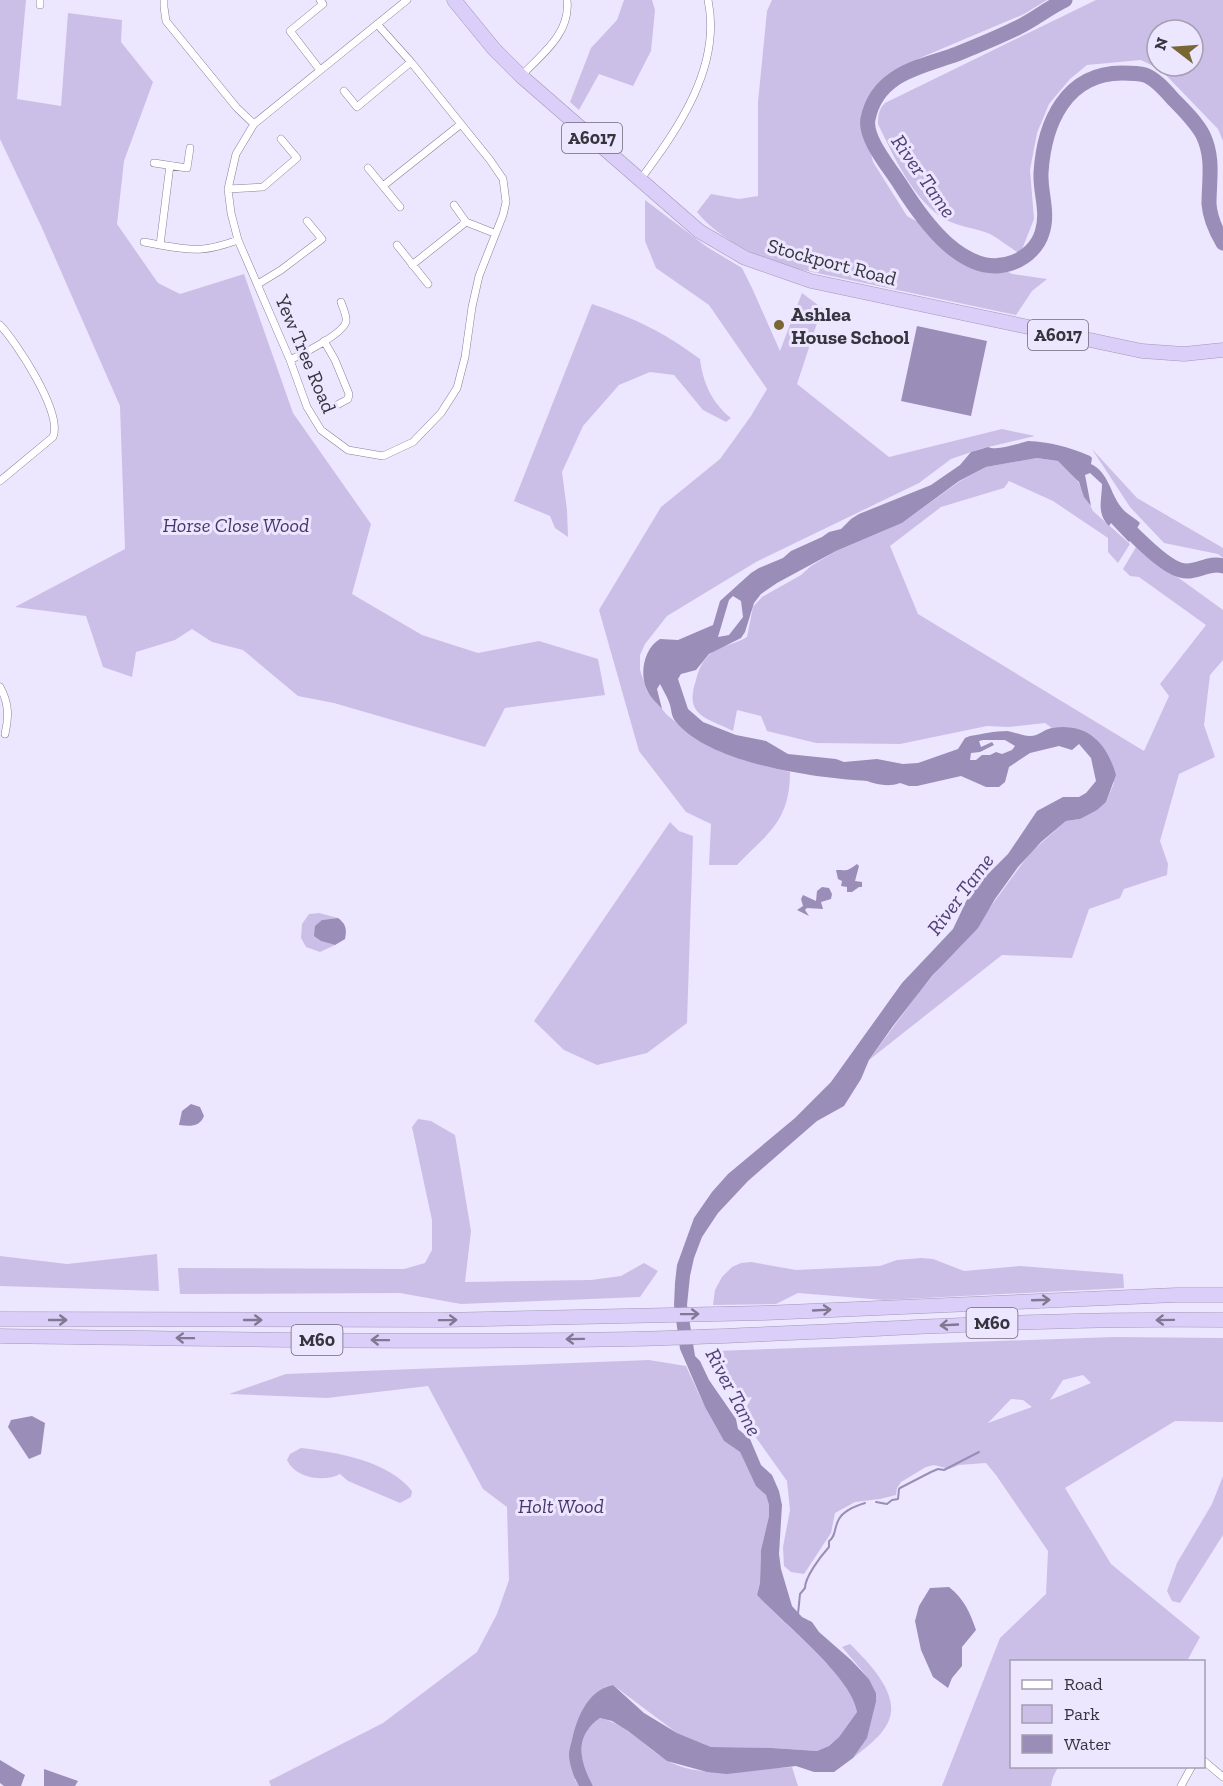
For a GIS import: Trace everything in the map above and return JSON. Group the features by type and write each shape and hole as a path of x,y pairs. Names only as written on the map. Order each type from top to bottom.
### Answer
{"highway":[{"name":"Stockport Road","path":"454,0 494,49 521,76 639,181 699,231 745,258 795,277 1142,351 1165,354 1223,350"},
{"name":"M60","path":"0,1320 441,1320 764,1313 1164,1295 1223,1295"},
{"name":"M60","path":"0,1336 425,1341 633,1339 960,1324 1223,1320"}],"street":[{"path":"164,0 166,21 237,108 254,124"},
{"path":"320,0 323,4 290,31 320,70"},
{"name":"Yew Tree Road","path":"377,24 411,62 503,179 506,202 478,276 465,357 457,388 441,413 413,442 383,456 348,450 321,430 307,407 290,360 238,240 228,189 236,154 254,124 290,97 320,70 406,0"},
{"path":"521,76 558,37 564,27 568,8 567,0"},
{"path":"639,181 672,137 698,84 709,44 711,23 708,0"},
{"path":"344,91 357,107 411,62"},
{"path":"383,186 460,124"},
{"path":"228,189 263,187 297,158 281,139"},
{"path":"153,163 187,168 190,148"},
{"path":"160,245 170,165"},
{"path":"368,168 400,207"},
{"path":"454,205 466,222 494,233"},
{"path":"258,284 322,239 307,221"},
{"path":"412,265 466,222"},
{"path":"144,242 194,251 218,248 238,240"},
{"path":"397,245 428,284"},
{"path":"290,360 344,327 346,321 341,302"},
{"path":"0,325 26,357 51,412 55,430 53,437 0,481"},
{"path":"324,341 350,394 348,399 338,405"},
{"path":"0,687 7,699 9,719 5,734"},
{"path":"1205,1763 1223,1777"},
{"path":"1181,1786 1191,1768"}],"green space":[{"name":"Horse Close Wood","path":"0,0 26,0 17,99 61,106 68,13 122,20 121,42 153,82 124,161 117,224 158,283 180,294 244,274 293,413 371,524 352,594 422,635 478,653 539,641 598,659 605,695 505,708 485,747 334,703 298,696 243,650 212,642 192,629 175,640 136,652 132,677 103,667 86,616 15,607 125,549 120,406 42,228 0,139"},
{"path":"624,0 652,0 655,10 651,51 633,86 599,74 579,110 570,102 591,48 617,20"},
{"path":"772,0 1047,0 1024,14 920,58 878,85 862,117 873,162 907,216 1012,274 1047,279 1032,291 1016,315 774,264 722,235 697,212 711,194 739,199 758,196 758,102 767,11"},
{"path":"1096,0 1223,0 1223,141 1218,129 1169,78 1205,78 1205,18 1145,18 1145,62 1141,60 1087,65 1070,79 1049,104 1037,133 1030,170 1034,219 1021,252 1017,252 990,234 946,220 924,202 914,190 890,150 878,124 881,108 885,103"},
{"path":"645,200 707,247 742,268 780,351 802,293 822,308 797,384 889,457 1002,429 1035,436 980,449 951,459 919,483 756,562 667,616 645,644 640,655 640,670 647,691 667,715 692,735 765,766 790,772 789,789 781,815 775,825 737,865 709,865 711,824 686,812 639,751 599,610 661,507 720,459 767,389 709,305 656,268 645,241"},
{"path":"592,304 648,327 700,359 703,376 710,392 731,418 726,422 703,410 674,375 650,372 619,385 583,426 562,472 568,537 555,528 550,516 514,501"},
{"path":"1092,449 1137,498 1223,548 1223,558 1218,554 1164,543 1130,507"},
{"path":"1037,458 1058,461 1075,476 1093,511 1130,544 1118,563 1108,552 1108,538 1053,501 1009,481 1004,488 941,507 890,546 918,614 1144,751 1169,696 1160,684 1206,625 1139,577 1130,576 1123,569 1136,547 1223,610 1223,660 1210,675 1204,725 1215,757 1179,774 1160,841 1168,864 1167,875 1124,889 1120,898 1089,909 1072,958 1002,955 869,1060 920,991 986,913 1030,853 1066,821 1080,819 1106,802 1114,783 1069,727 1052,728 1045,723 1009,727 987,726 900,744 816,743 767,731 761,716 737,710 733,731 706,718 695,708 693,692 697,677 702,664 713,652 747,637 753,607 762,597 801,575 836,551 902,523 960,481 986,467"},
{"path":"670,822 679,831 693,836 687,1023 647,1053 597,1065 564,1050 534,1021"},
{"path":"319,913 338,918 322,920 321,941 335,945 320,952 306,947 301,938 302,924 309,914"},
{"path":"418,1119 431,1121 455,1135 471,1231 465,1282 591,1280 621,1276 644,1263 658,1271 640,1297 461,1304 400,1293 180,1294 178,1268 404,1269 425,1263 432,1250 432,1220 412,1127"},
{"path":"157,1254 159,1291 0,1286 0,1256 67,1264"},
{"path":"933,1259 964,1271 1020,1266 1123,1274 1124,1288 884,1300 798,1293 776,1304 713,1305 715,1290 722,1277 732,1267 741,1263 751,1262 796,1270 880,1266 897,1260"},
{"path":"1114,1337 1223,1338 1223,1422 1175,1421 1065,1488 1111,1564 1200,1637 1188,1660 1010,1660 1010,1768 1058,1768 1051,1786 942,1786 1000,1638 1046,1594 1048,1551 986,1463 959,1465 949,1469 934,1465 926,1467 901,1482 896,1495 855,1502 835,1513 831,1533 804,1574 791,1572 784,1566 783,1547 790,1510 787,1481 737,1411 747,1406 752,1397 745,1398 724,1370 715,1351","holes":["1083,1375 1091,1383 1050,1400 1063,1380","1011,1399 1023,1400 1032,1407 988,1423"]},
{"name":"Holt Wood","path":"649,1360 686,1366 724,1441 740,1452 756,1485 766,1495 769,1516 761,1550 760,1583 757,1595 830,1667 852,1698 857,1712 839,1737 829,1746 817,1751 711,1747 677,1733 613,1685 605,1687 584,1707 575,1780 579,1786 271,1786 269,1781 383,1723 477,1652 497,1614 509,1580 507,1507 483,1489 428,1386 327,1398 229,1394 286,1374"},
{"path":"301,1448 345,1455 376,1465 402,1481 412,1491 411,1497 400,1503 348,1481 340,1474 326,1478 303,1475 296,1471 287,1460 290,1454"},
{"path":"1223,1476 1223,1535 1180,1603 1172,1601 1167,1591 1177,1563 1212,1504"},
{"path":"850,1644 880,1678 890,1699 891,1710 883,1731 853,1758 867,1737 876,1702 876,1693 869,1679 842,1647"},
{"path":"600,1718 618,1725 678,1766 710,1772 792,1767 798,1786 593,1786 582,1759 582,1741 591,1725"}],"water":[{"path":"917,326 987,341 971,416 901,401"},
{"path":"1028,441 1052,444 1092,458 1091,464 1106,478 1117,502 1125,512 1140,523 1129,542 1111,523 1109,526 1102,516 1102,484 1090,473 1085,475 1091,506 1084,497 1079,482 1058,461 1037,458 986,467 959,481 902,523 836,551 761,594 754,603 741,638 709,654 696,670 681,674 678,679 688,709 703,722 736,735 766,741 788,754 836,759 844,762 877,759 903,764 918,763 958,749 965,738 970,736 1007,731 1033,736 1049,729 1064,727 1076,728 1094,737 1107,753 1116,775 1106,802 1080,819 1066,821 1041,842 1018,867 978,928 932,976 893,1026 869,1060 861,1079 844,1106 817,1121 748,1181 718,1213 702,1237 694,1258 687,1305 695,1356 736,1419 738,1429 750,1439 761,1465 772,1475 779,1491 782,1505 779,1554 792,1606 851,1660 869,1679 876,1693 867,1738 853,1758 834,1772 814,1772 796,1766 727,1774 707,1772 667,1761 628,1731 612,1721 600,1718 591,1725 582,1741 582,1759 593,1786 579,1786 572,1771 569,1754 577,1722 590,1699 597,1692 613,1685 644,1713 677,1733 711,1747 817,1751 829,1746 839,1737 857,1712 843,1683 830,1667 757,1595 760,1583 761,1550 769,1516 769,1505 766,1495 756,1486 740,1452 724,1441 705,1407 680,1349 674,1305 677,1265 694,1218 712,1192 728,1174 795,1118 831,1082 902,983 953,929 971,891 1008,854 1037,811 1063,797 1079,797 1086,793 1096,781 1091,758 1079,744 1072,750 1059,746 1030,753 1009,767 1005,782 999,787 986,787 961,776 917,786 900,783 884,785 765,766 713,749 692,736 674,720 669,702 660,684 657,689 662,709 650,695 643,677 644,662 650,649 660,639 678,640 713,625 720,601 759,568 783,558 791,551 829,532 841,529 859,514 931,485 960,465 971,452 988,447 1002,448","holes":["733,596 741,601 743,617 729,635 718,637 729,600","1005,740 1015,746 1012,750 1002,754 996,752 970,760 971,753 980,752 994,745 992,742 981,747 979,741"]},
{"path":"857,864 859,866 855,881 862,882 862,887 847,892 847,887 841,886 842,881 838,879 836,870 847,870"},
{"path":"822,887 829,888 832,894 831,899 821,902 823,909 807,908 805,910 809,916 797,910 803,906 801,899 803,895 816,901 817,891"},
{"path":"338,918 345,927 345,939 335,945 321,941 314,936 315,926 322,920"},
{"path":"191,1104 200,1107 204,1116 202,1120 193,1125 179,1125 182,1111"},
{"path":"32,1416 45,1423 41,1454 29,1459 8,1427 11,1420"},
{"path":"949,1587 966,1606 976,1630 962,1647 962,1666 952,1678 948,1688 933,1677 921,1650 915,1621 919,1606 930,1588"},
{"path":"0,1760 25,1775 21,1786 4,1786 0,1783"},
{"path":"44,1769 78,1781 75,1786 44,1786"}],"waterway":[{"name":"River Tame","path":"1065,0 1010,32 915,68 891,82 881,91 868,119 870,135 884,161 920,214 947,244 962,255 979,263 996,266 1014,262 1031,250 1042,233 1045,218 1041,180 1043,154 1053,119 1062,104 1073,91 1086,82 1103,75 1142,74 1153,79 1164,89 1190,116 1203,135 1210,161 1209,204 1214,224 1223,243"},
{"name":"River Tame","path":"1120,521 1161,559 1179,570 1196,570 1214,565 1223,566"},
{"path":"876,1502 887,1504 898,1499 900,1488 938,1469 944,1470 979,1452"},
{"path":"798,1614 800,1594 805,1588 807,1578 829,1547 829,1541 833,1537 839,1519 847,1511 865,1503"}],"place":[{"name":"Ashlea House School","path":"779,325"}]}
